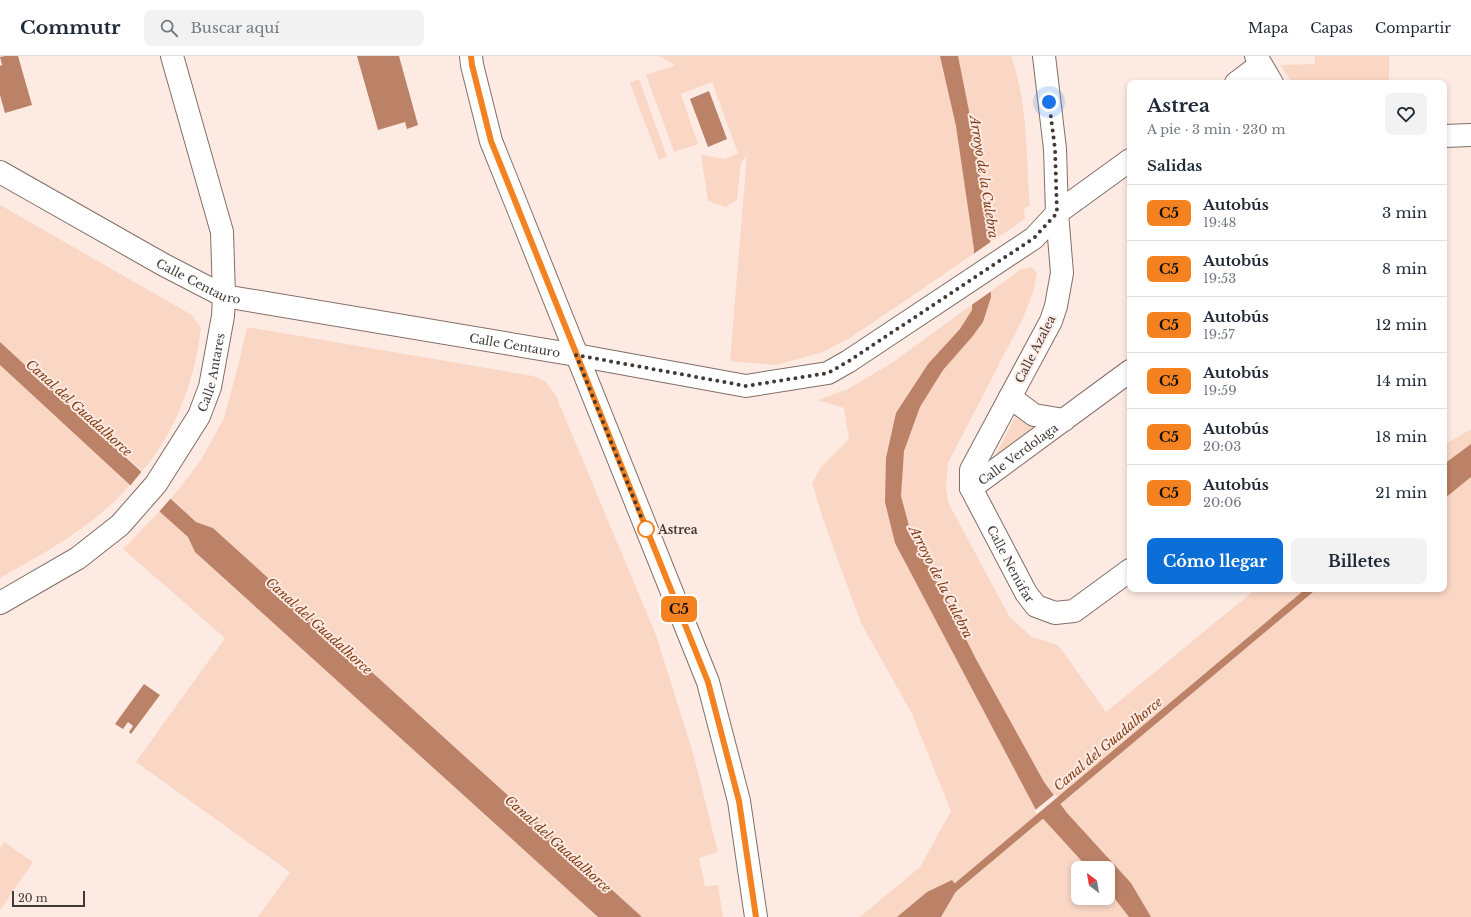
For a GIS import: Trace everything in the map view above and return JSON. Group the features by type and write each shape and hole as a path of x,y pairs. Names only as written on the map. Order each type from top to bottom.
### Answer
{"street":[{"name":"Calle Antares","path":"0,603 78,558 120,524 156,484 199,416 210,387 223,316 224,296 222,232 172,56"},
{"path":"471,56 491,141 708,682 739,801 756,917"},
{"name":"Calle Azalea","path":"971,488 971,470 1050,321 1056,306 1062,273 1057,213 1055,149 1044,56"},
{"path":"1239,80 1258,61 1270,80"},
{"path":"1447,136 1471,135"},
{"name":"Calle Centauro","path":"0,172 164,265 224,296 576,355 746,386 828,373 849,361 1034,238 1057,213 1127,162"},
{"name":"Calle Verdolaga","path":"971,488 1127,374"},
{"name":"Calle Verdolaga","path":"1010,397 1034,415 1064,420"},
{"name":"Calle Nenúfar","path":"971,488 1026,593 1036,606 1055,614 1074,612 1127,572"}],"shaded area":[{"path":"659,56 1011,56 1021,92 1025,130 1030,206 1024,208 1025,219 850,338 823,352 776,365 730,361 747,155 741,163 737,200 726,207 708,201 701,155 725,159 738,153 712,82 681,94 698,144 674,152 646,75 676,65"},
{"path":"1315,56 1389,56 1389,80 1290,80 1280,65 1315,64"},
{"path":"639,79 667,157 659,160 630,83"},
{"path":"0,205 192,315 201,328 194,366 182,404 165,439 142,471 0,342"},
{"path":"1032,267 1037,273 1033,293 1023,318 948,463 946,489 949,504 1009,616 1032,637 1058,645 1106,712 1252,592 1447,592 1447,497 1471,477 1471,917 941,917 958,889 927,892 897,917 860,917 920,867 951,811 912,714 861,623 824,522 812,483 821,467 849,439 844,408 818,400 848,389 890,364 1020,270"},
{"path":"247,327 533,376 545,381 556,396 656,635 693,753 718,852 699,858 705,886 718,885 723,917 642,917 213,528 196,522 171,498 201,460 224,418"},
{"path":"0,365 130,485 116,500 86,526 52,548 0,578"},
{"path":"1016,415 1046,424 991,464"},
{"path":"1471,429 1471,444 1447,462 1447,443"},
{"path":"160,511 189,537 195,552 598,917 258,917 290,872 136,762 225,638 123,549"},
{"path":"4,842 33,862 0,910 0,848"}],"water":[{"path":"18,56 32,105 5,113 0,95 0,66 2,65 0,57"},
{"path":"357,56 399,56 418,125 407,129 405,122 378,130"},
{"path":"940,56 958,56 973,131 990,237 991,297 983,322 943,370 920,407 904,451 901,496 909,526 977,661 1044,782 1067,813 1111,861 1082,861 1037,812 895,543 885,502 886,458 896,413 928,364 960,329 972,310 974,249 956,126"},
{"path":"709,91 727,139 708,147 690,99"},
{"path":"0,342 196,522 213,528 642,917 598,917 195,552 188,537 0,365"},
{"path":"1471,444 1471,477 1447,497 1447,462"},
{"path":"144,684 160,695 131,734 129,732 133,726 128,722 123,729 115,724"},
{"path":"1115,866 1131,883 1151,917 1129,917 1115,899"},
{"path":"952,880 958,888 941,917 897,917 927,892"}],"pier":[{"path":"992,241 993,290 970,306 972,255"},
{"path":"143,470 172,497 158,513 129,487"},
{"path":"1055,794 1062,802 1041,819 1034,811"}],"waterway":[{"name":"Canal del Guadalhorce","path":"950,892 1307,592"}],"bus line":[{"name":"C5","path":"471,56 491,141 708,682 739,801 756,917"}],"place":[{"name":"Astrea","path":"646,529"}],"route":[{"path":"646,529 576,355 746,386 828,373 849,361 1034,238 1057,213 1055,149 1049,102"}],"water label":[{"name":"Arroyo de la Culebra","path":"984,177"},
{"name":"Arroyo de la Culebra","path":"941,582"}]}
